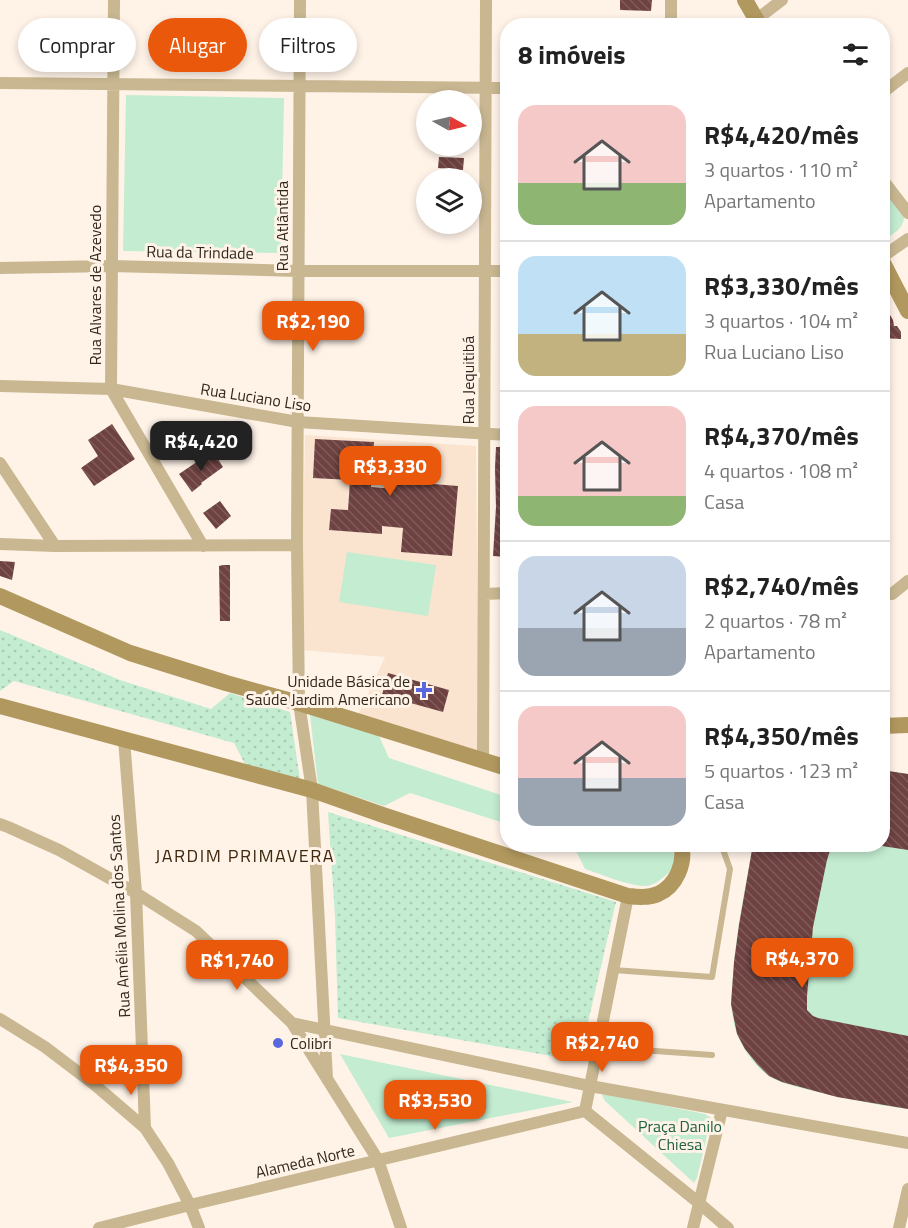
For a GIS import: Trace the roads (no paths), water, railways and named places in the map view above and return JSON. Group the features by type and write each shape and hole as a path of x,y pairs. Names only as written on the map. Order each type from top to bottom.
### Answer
{"main road":[{"path":"745,0 757,18"},
{"path":"890,275 908,311"},
{"path":"0,596 130,653 500,766"},
{"path":"0,706 312,790 628,896 642,898 657,894 667,888 676,879 682,865 683,852"},
{"path":"890,726 908,725"}],"street":[{"name":"Rua Alvares de Azevedo","path":"111,389 114,0"},
{"name":"Rua Atlântida","path":"300,0 297,545 299,703 312,790 327,1079"},
{"name":"Rua Jequitibá","path":"483,760 486,0"},
{"path":"671,0 671,18"},
{"path":"765,18 782,0"},
{"path":"890,87 908,73"},
{"path":"0,83 500,88"},
{"path":"890,189 908,213"},
{"path":"890,253 908,239"},
{"name":"Rua da Trindade","path":"0,268 111,266 298,271 500,271"},
{"name":"Rua Luciano Liso","path":"0,386 111,389 298,422 500,435"},
{"path":"111,389 203,546"},
{"path":"0,463 55,546"},
{"path":"0,544 55,546 297,545"},
{"path":"890,594 908,581"},
{"path":"484,594 500,593"},
{"name":"Rua Amélia Molina dos Santos","path":"124,739 136,893 145,1128"},
{"path":"0,824 59,850 136,893 196,931 292,1023 378,1160 401,1228"},
{"path":"628,896 585,1111 728,1228"},
{"path":"0,1019 45,1047 95,1085 145,1128 168,1163 199,1228"},
{"path":"292,1023 590,1086 908,1143"},
{"path":"693,1228 722,1110"},
{"name":"Alameda Norte","path":"99,1228 585,1111"},
{"path":"899,1228 908,1189"}],"lane":[{"path":"613,970 712,977 730,869 724,852"},
{"path":"598,1047 712,1055"}],"place":[{"name":"Unidade Básica de Saúde Jardim Americano","path":"424,690"},
{"name":"Colibri","path":"278,1043"}],"district":[{"name":"JARDIM PRIMAVERA","path":"245,856"}],"park label":[{"name":"Praça Danilo Chiesa","path":"680,1135"}]}
